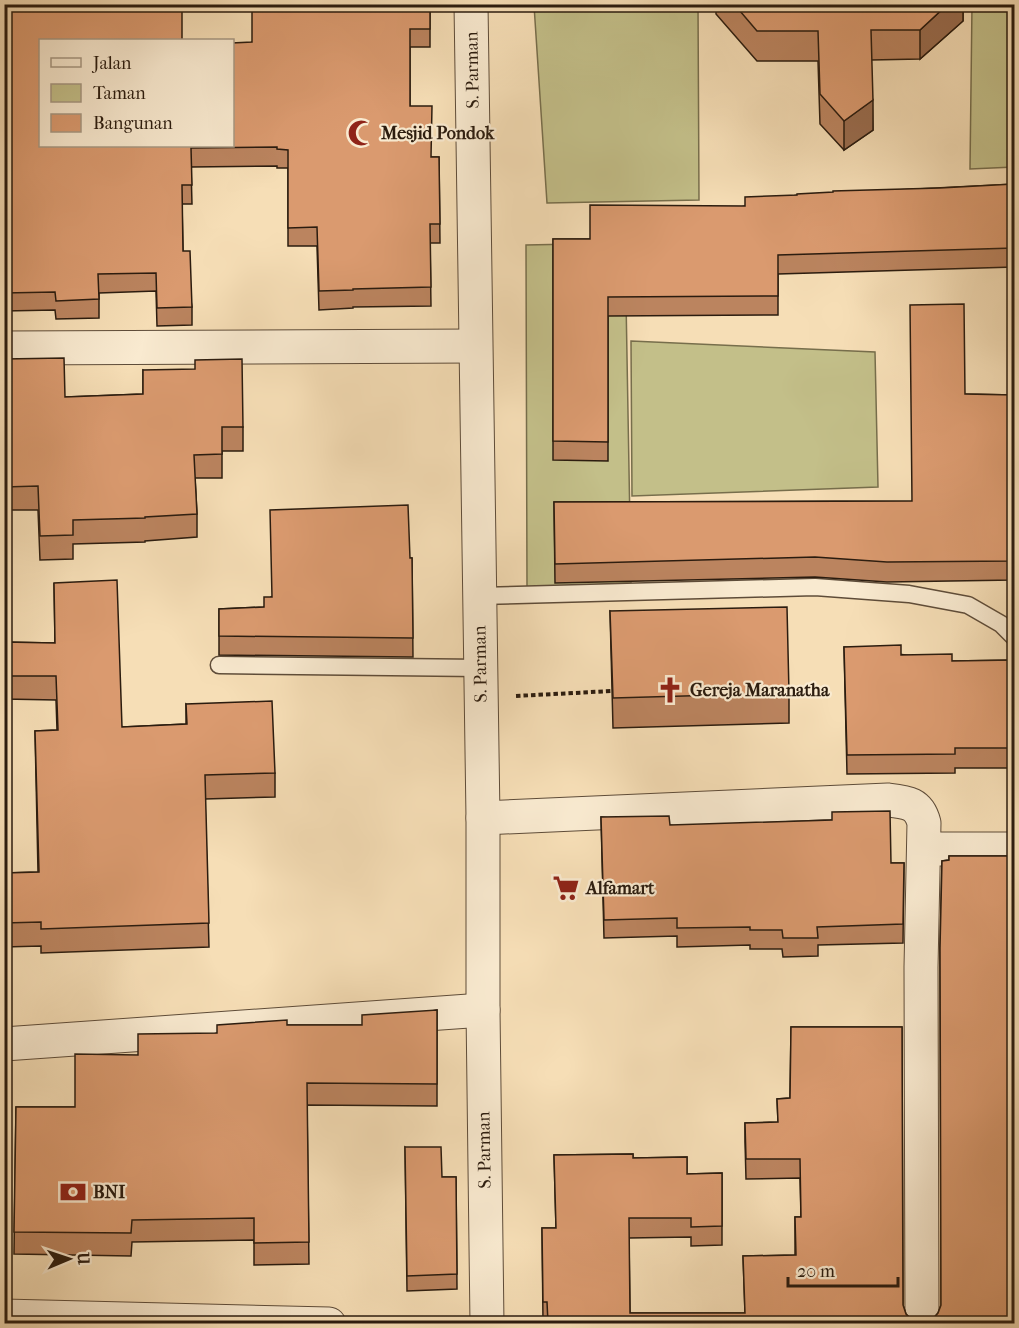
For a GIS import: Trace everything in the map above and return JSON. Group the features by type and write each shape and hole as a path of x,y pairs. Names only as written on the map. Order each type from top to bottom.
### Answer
{"street":[{"name":"S. Parman","path":"471,4 483,818 487,1323"},
{"path":"4,348 475,346"},
{"path":"483,818 888,800 906,801 916,807 923,817 924,824 921,967 922,1323"},
{"path":"924,849 1014,849"},
{"path":"4,1044 483,1010"},
{"path":"4,1316 329,1323"}],"lane":[{"path":"479,596 814,586 909,594 969,605 1001,624 1014,637"},
{"path":"219,665 480,668"}],"path":[{"path":"508,697 612,691"}],"green space":[{"path":"534,5 698,5 699,200 547,203"},
{"path":"972,5 1014,5 1014,167 970,169"},
{"path":"625,243 631,583 527,588 526,245"},
{"path":"631,341 875,352 878,487 632,496"}],"building":[{"path":"4,4 182,4 182,39 39,39 39,147 234,147 234,43 252,42 252,4 430,4 430,29 410,29 410,106 432,106 431,157 439,157 440,224 430,224 431,287 319,291 317,227 288,228 288,150 277,149 277,147 191,148 192,185 182,185 183,251 190,251 192,307 157,308 156,273 98,274 99,299 56,301 55,292 4,293"},
{"path":"734,4 948,4 920,30 871,30 873,100 844,121 820,94 818,31 757,31"},
{"path":"1014,184 1014,248 778,255 778,296 608,297 608,442 553,441 553,239 590,239 590,205 745,206 745,197"},
{"path":"964,304 965,394 1014,395 1014,561 887,562 815,557 555,564 554,502 912,501 910,305"},
{"path":"64,358 65,397 143,394 143,370 195,369 195,360 242,359 243,427 222,427 222,454 194,455 197,514 73,520 73,535 40,536 38,486 4,487 4,359"},
{"path":"408,505 410,558 412,558 413,638 219,636 219,609 264,607 264,597 272,597 270,510"},
{"path":"117,580 122,727 187,724 186,704 272,701 275,773 205,775 209,923 41,929 41,922 4,923 4,873 39,872 35,731 58,730 56,676 4,676 4,642 55,643 54,583"},
{"path":"787,607 789,693 613,698 610,611"},
{"path":"901,645 901,655 952,654 952,661 1014,660 1014,748 955,748 955,754 847,755 844,647"},
{"path":"890,811 891,863 904,863 903,924 817,927 818,938 783,938 782,930 750,930 750,927 677,928 677,918 604,920 601,817 669,816 670,825 832,820 832,812"},
{"path":"949,856 1014,856 1014,1323 921,1323 931,1321 941,1305 940,948 942,861 949,860"},
{"path":"437,1010 437,1084 307,1083 309,1242 254,1243 254,1218 132,1220 131,1233 14,1232 16,1107 75,1107 75,1054 138,1055 138,1034 217,1033 217,1025 287,1020 287,1025 362,1025 362,1015"},
{"path":"791,1027 902,1027 903,1305 906,1314 913,1321 921,1323 548,1323 547,1302 543,1302 542,1228 556,1228 554,1155 633,1154 633,1158 687,1157 687,1174 722,1173 722,1226 691,1227 691,1218 629,1218 630,1313 745,1313 743,1256 796,1255 795,1217 801,1217 800,1159 746,1159 745,1123 778,1122 777,1099 790,1098"},
{"path":"405,1147 441,1147 442,1177 456,1177 457,1274 407,1276"}],"place":[{"name":"Mesjid Pondok","path":"361,133"},
{"name":"Gereja Maranatha","path":"670,690"},
{"name":"Alfamart","path":"566,888"},
{"name":"BNI","path":"73,1192"}]}
